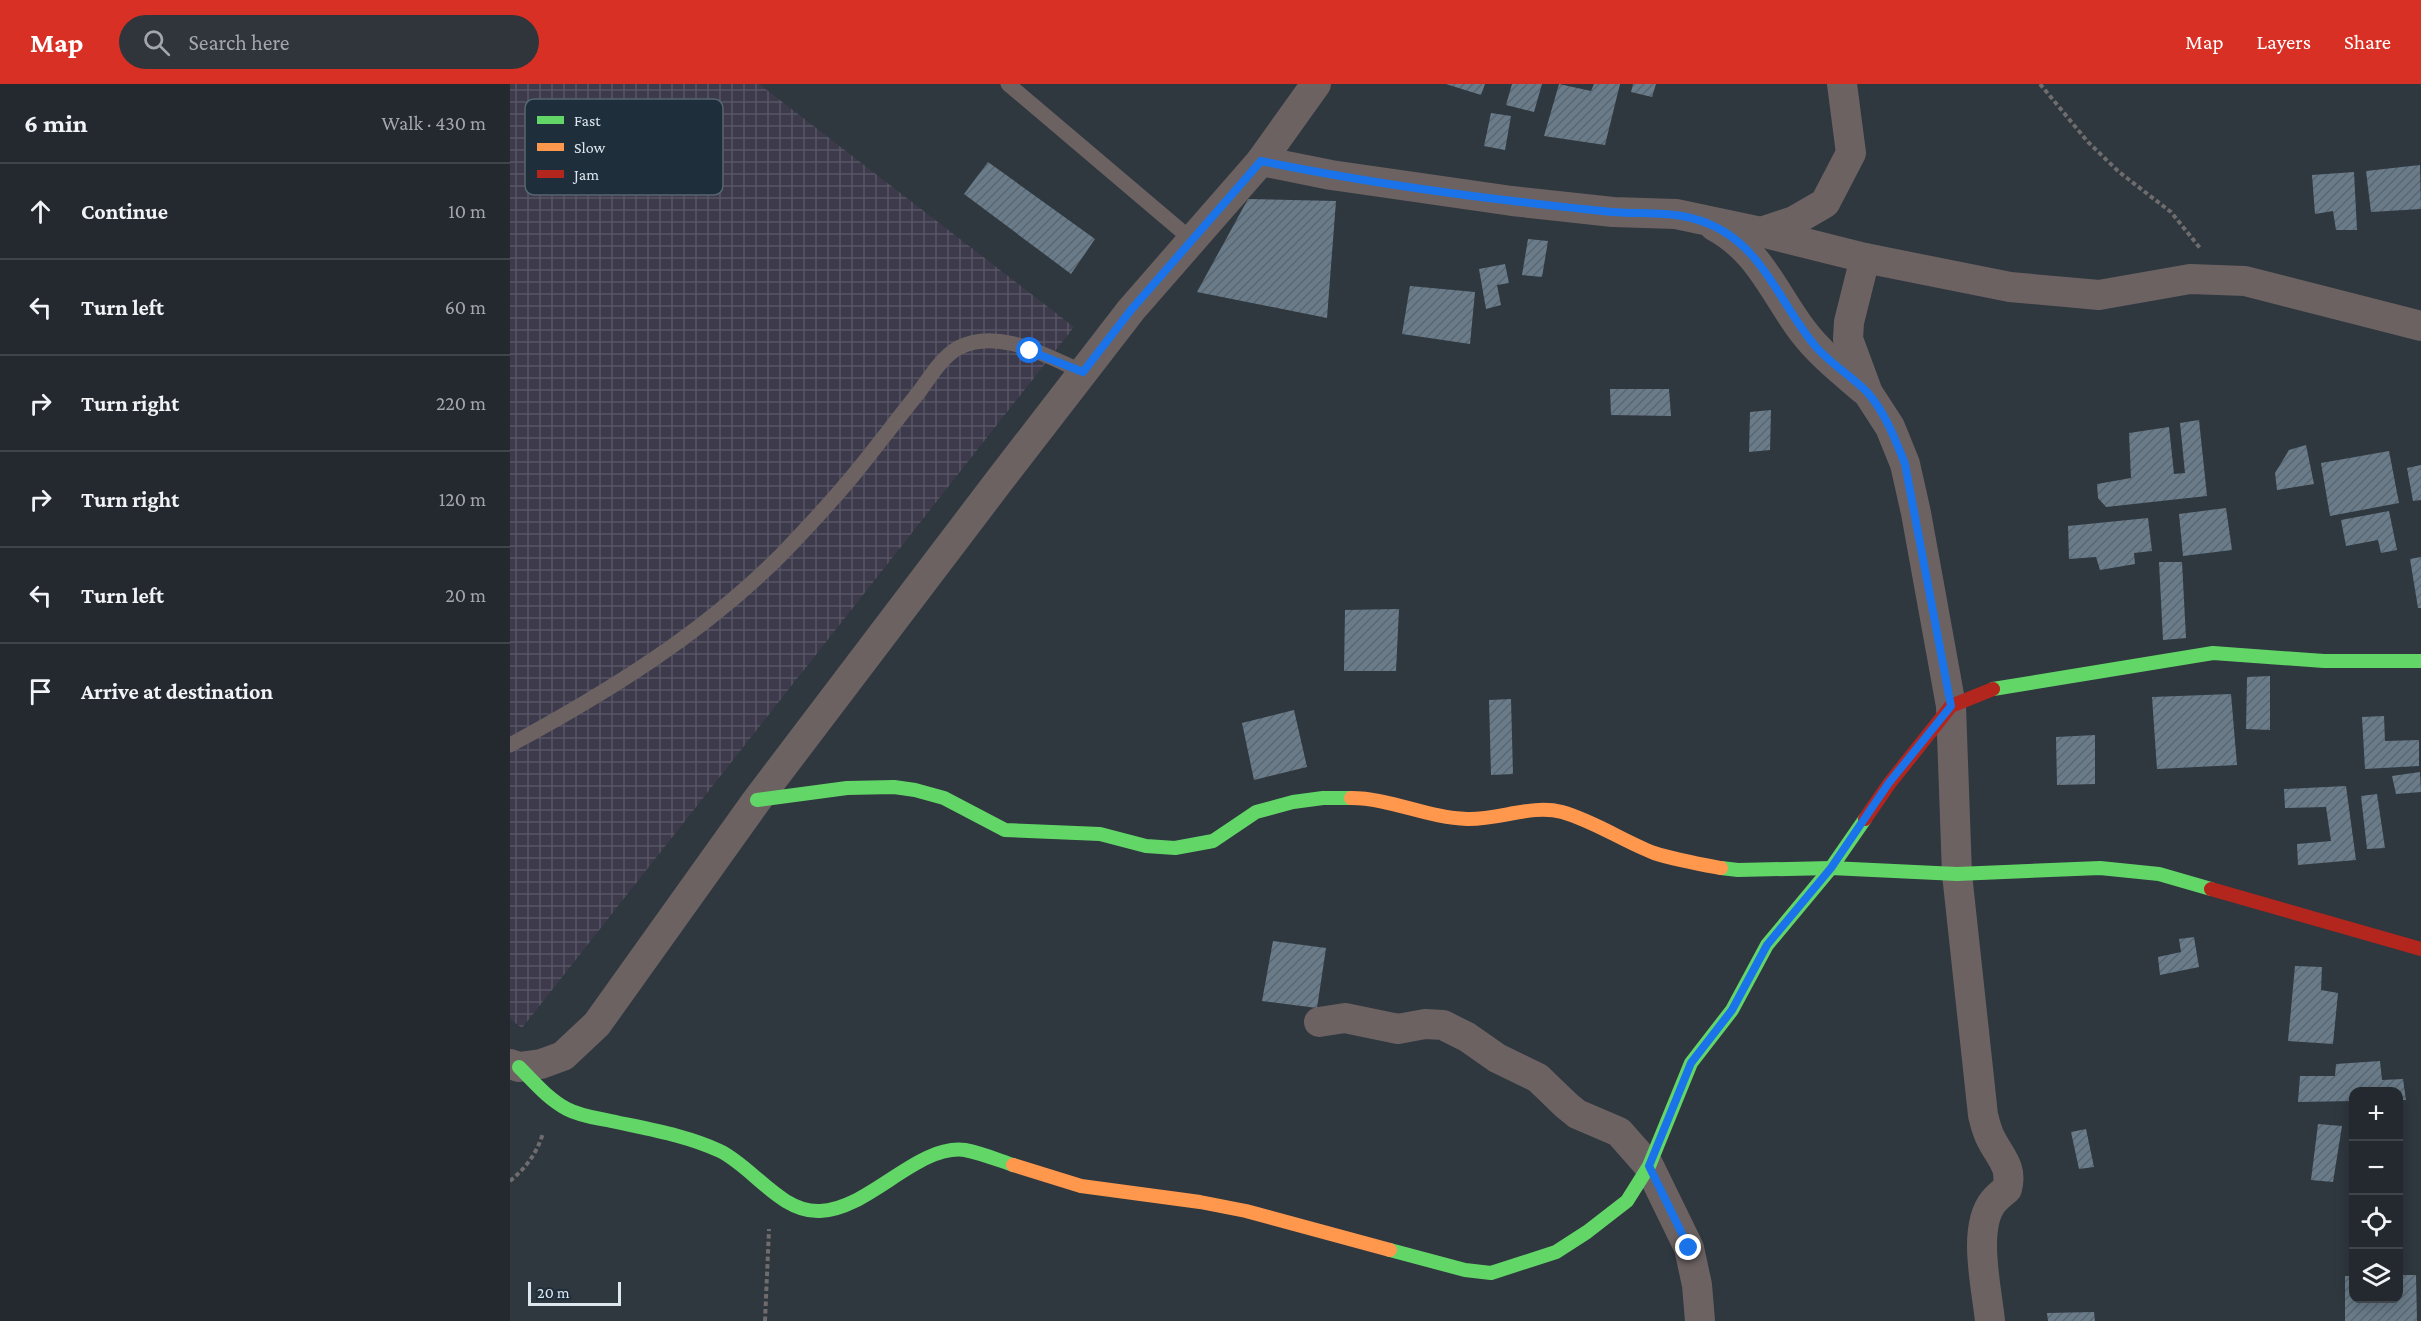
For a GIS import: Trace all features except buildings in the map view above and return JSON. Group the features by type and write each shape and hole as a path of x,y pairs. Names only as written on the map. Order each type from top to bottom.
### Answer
{"street":[{"path":"514,1066 541,1064 563,1056 597,1024 757,800 1083,372 1131,310 1261,161 1316,84"},
{"path":"1761,231 1794,221 1825,203 1851,153 1842,84"},
{"path":"1261,161 1331,175 1512,201 1613,212 1676,214 1761,231 1865,258 2010,287 2099,295 2190,279 2245,281 2421,326"},
{"path":"1698,218 1724,232 1763,268 1800,328 1818,349 1868,393"},
{"path":"1865,258 1848,331 1850,348 1868,393 1890,427 1905,464 1918,524 1951,706 1957,874 1983,1115 1991,1139 2003,1157 2008,1170 2007,1189 1992,1203 1984,1223 1982,1244 1990,1321"},
{"path":"514,1066 568,1110 683,1138 716,1150 749,1168 790,1205 806,1210 822,1211 840,1207 926,1158 941,1153 964,1150 1081,1186 1200,1202 1246,1211 1358,1243 1482,1273 1503,1270 1556,1252 1587,1232 1627,1201 1649,1166 1691,1063 1732,1010 1767,945 1831,868 1888,784 1951,706 1994,689 2213,653 2324,661 2421,662"},
{"path":"757,800 811,792 905,788 938,795 1005,830 1100,834 1146,846 1164,848 1205,844 1222,836 1256,812 1293,802 1323,798 1367,798 1423,813 1468,819 1512,815 1540,808 1565,813 1655,853 1697,864 1738,870 1831,868 1957,874 2100,868 2159,874 2421,949"},
{"path":"1319,1022 1345,1018 1398,1029 1425,1024 1443,1025 1467,1037 1497,1058 1538,1078 1577,1113 1619,1132 1649,1166 1689,1248 1697,1285 1700,1321"}],"lane":[{"path":"1008,84 1192,240"},
{"path":"510,745 646,667 718,612 781,555 858,469 930,377 957,348 977,342 997,340 1083,372"}],"path":[{"path":"2040,84 2088,142 2119,172 2171,212 2204,254"},
{"path":"510,1181 520,1173 535,1154 552,1099"},
{"path":"765,1321 766,1263 772,1191"}],"shaded area":[{"path":"510,84 759,84 1074,327 522,1028 510,1019"}],"traffic: fast":[{"path":"1993,689 2213,653 2324,661 2421,661"},
{"path":"757,800 847,788 894,787 944,798 1005,830 1100,834 1146,846 1175,848 1213,841 1256,812 1293,802 1323,798 1351,798"},
{"path":"1390,1250 1465,1270 1491,1273 1556,1252 1587,1232 1627,1201 1649,1166 1691,1063 1732,1010 1767,945 1831,868 1865,819"},
{"path":"1721,868 1738,870 1831,868 1957,874 2100,868 2159,874 2211,889"},
{"path":"519,1067 547,1095 567,1109 583,1115 666,1133 707,1145 732,1158 780,1197 806,1210 820,1211 839,1208 857,1200 911,1166 947,1151 965,1150 1013,1165"}],"traffic: slow":[{"path":"1351,798 1380,801 1452,818 1467,819 1539,810 1562,812 1654,853 1721,868"},
{"path":"1013,1165 1081,1186 1200,1202 1246,1211 1390,1250"}],"traffic: jam":[{"path":"1865,819 1889,784 1951,706 1993,689"},
{"path":"2211,889 2421,949"}],"route":[{"path":"1030,351 1083,372 1131,310 1261,161 1331,175 1512,201 1613,212 1676,214 1698,218 1724,232 1743,247 1763,268 1800,328 1818,349 1868,393 1890,427 1905,464 1951,706 1888,784 1831,868 1767,945 1732,1010 1691,1063 1649,1166 1689,1248"}]}
